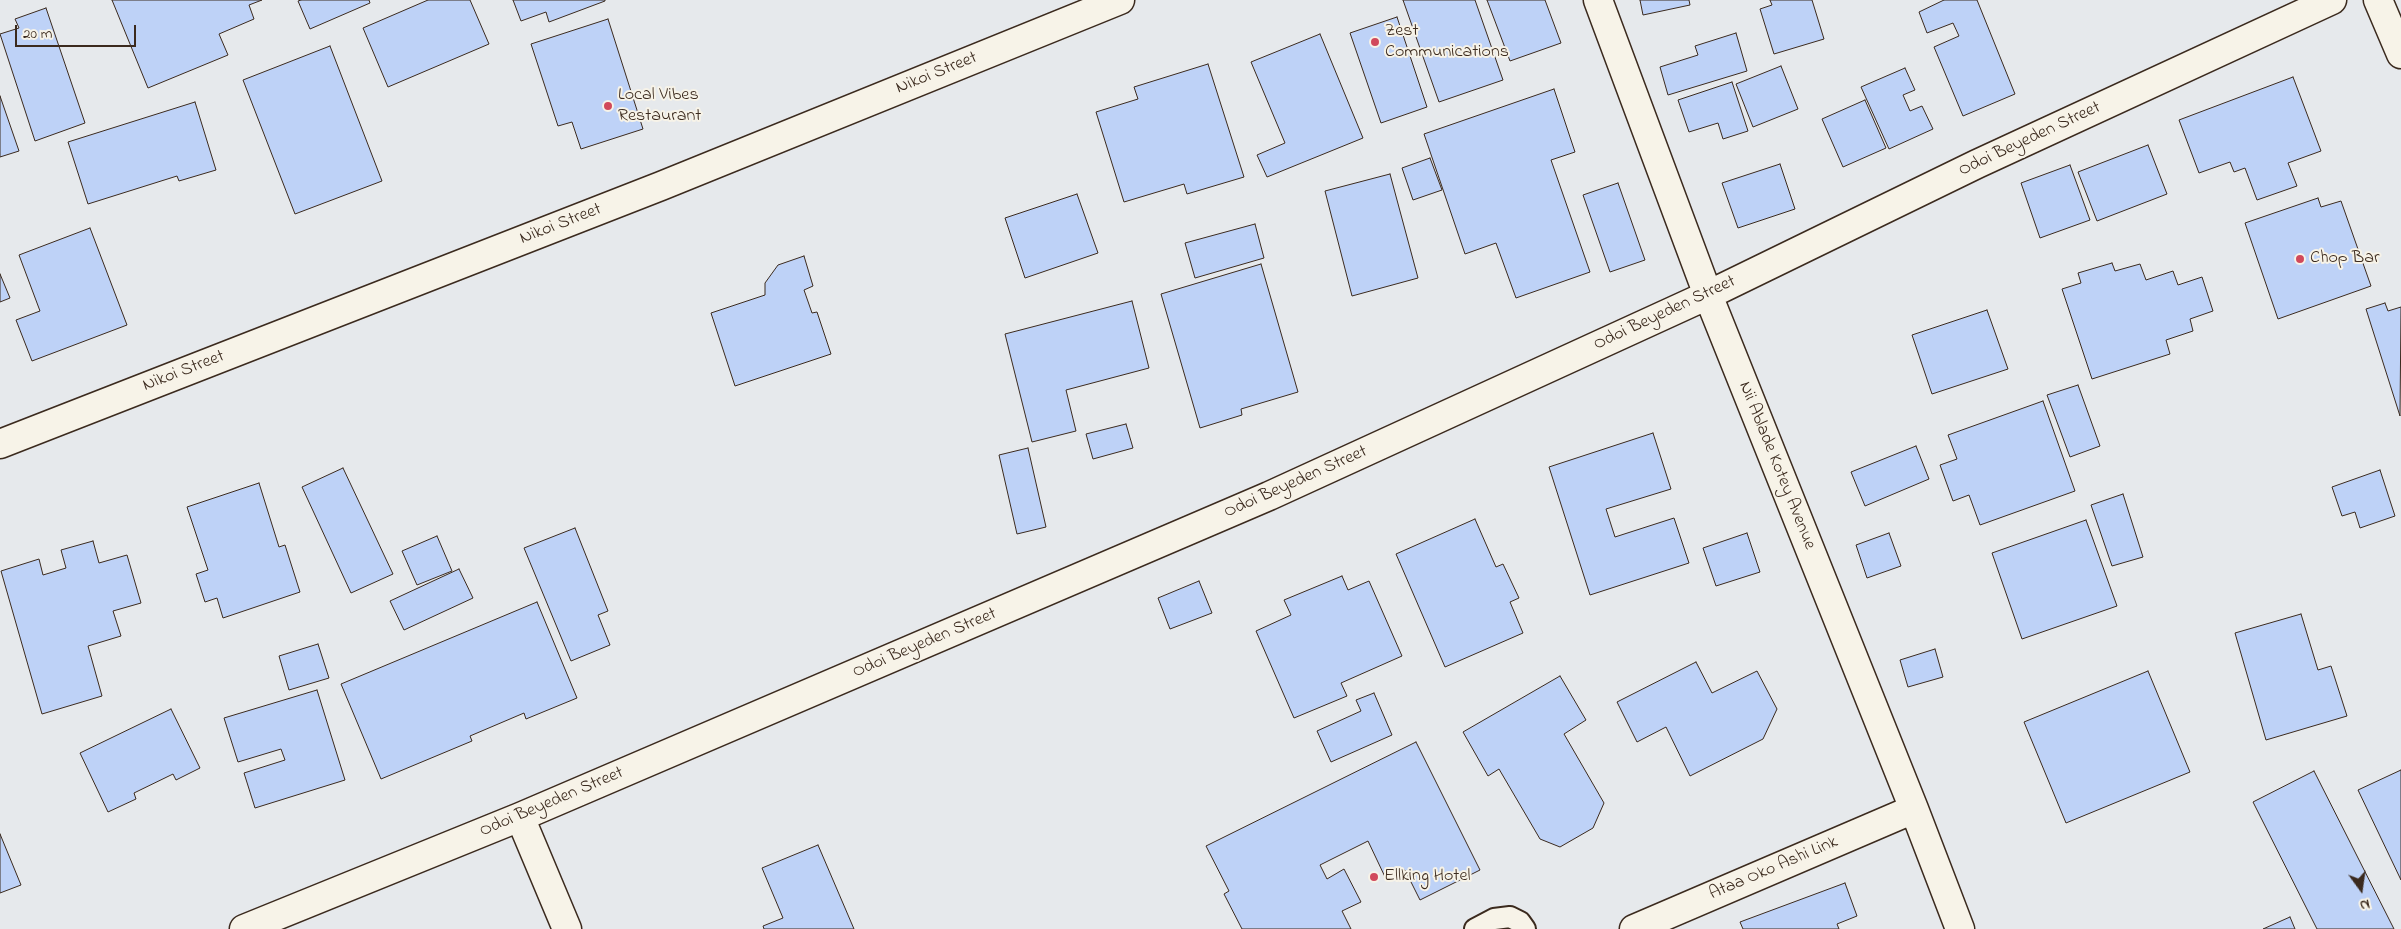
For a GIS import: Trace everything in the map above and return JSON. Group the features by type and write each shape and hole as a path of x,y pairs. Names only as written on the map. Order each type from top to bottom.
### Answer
{"street":[{"name":"Nikoi Street","path":"0,444 661,186 1120,0"},
{"name":"Nii Ablade Kotey Avenue","path":"1598,0 1708,295 1914,809 1960,929"},
{"name":"Odoi Beyeden Street","path":"244,929 520,817 1269,496 1708,295 1977,164 2332,0"},
{"path":"2378,0 2401,54"},
{"name":"Ataa Oko Ashi Link","path":"1634,929 1914,809"},
{"path":"520,817 567,929"}],"lane":[{"path":"1475,929 1494,919 1510,917 1520,922 1525,929"}],"building":[{"path":"112,0 262,0 249,5 254,19 219,34 228,55 148,88"},
{"path":"369,0 370,3 310,29 298,1"},
{"path":"428,0 470,0 489,44 388,87 363,28"},
{"path":"513,0 605,1 549,22 546,12 521,21"},
{"path":"1403,0 1475,0 1503,80 1439,102"},
{"path":"1487,0 1545,0 1561,43 1510,61"},
{"path":"1640,0 1689,0 1690,5 1643,15"},
{"path":"1770,0 1812,0 1824,39 1774,54 1760,9 1772,5"},
{"path":"1944,0 1977,0 2015,94 1963,116 1934,47 1959,36 1953,23 1927,33 1919,12"},
{"path":"46,8 85,123 35,141 0,34 19,28 15,19"},
{"path":"1397,17 1427,107 1381,123 1350,33"},
{"path":"608,19 643,129 581,149 572,122 558,126 531,44"},
{"path":"1736,33 1747,71 1668,95 1660,67 1698,55 1695,46"},
{"path":"1320,34 1363,138 1267,177 1257,155 1285,143 1251,62"},
{"path":"330,46 382,181 295,214 243,80"},
{"path":"1208,64 1244,177 1187,194 1184,184 1124,202 1096,112 1138,99 1134,87"},
{"path":"1781,66 1798,109 1753,127 1736,84"},
{"path":"1905,68 1915,90 1903,95 1910,111 1922,106 1933,129 1889,149 1861,87"},
{"path":"2293,77 2321,151 2288,163 2297,186 2257,200 2245,168 2234,172 2230,162 2199,173 2179,120"},
{"path":"1732,82 1748,131 1723,139 1718,123 1689,132 1678,100"},
{"path":"1554,89 1575,152 1551,160 1590,272 1516,298 1496,243 1465,254 1424,134"},
{"path":"0,96 19,151 0,157"},
{"path":"1865,100 1886,148 1843,167 1822,119"},
{"path":"195,102 216,170 179,181 177,176 88,204 68,142"},
{"path":"2148,145 2167,194 2097,221 2078,172"},
{"path":"1430,158 1442,190 1413,200 1402,168"},
{"path":"1780,164 1795,209 1738,228 1722,183"},
{"path":"2070,165 2090,220 2040,238 2021,183"},
{"path":"1390,174 1418,278 1352,296 1325,191"},
{"path":"1618,183 1645,260 1610,272 1583,195"},
{"path":"1077,194 1098,253 1025,278 1005,218"},
{"path":"2318,198 2321,207 2341,201 2371,286 2278,319 2245,223"},
{"path":"1255,224 1264,258 1195,278 1185,243"},
{"path":"90,228 127,325 32,361 16,320 40,311 19,255"},
{"path":"804,256 813,286 804,290 812,313 817,312 831,354 735,386 711,313 765,295 765,283 778,265"},
{"path":"2112,263 2115,271 2140,264 2146,280 2173,271 2178,285 2202,277 2213,311 2190,319 2193,331 2166,340 2170,354 2092,379 2062,289 2081,283 2078,273"},
{"path":"1261,264 1298,392 1241,409 1242,415 1200,428 1161,294"},
{"path":"0,274 10,298 0,302"},
{"path":"1132,301 1149,368 1066,390 1076,431 1032,442 1005,334"},
{"path":"2385,303 2388,311 2401,307 2400,416 2366,309"},
{"path":"1987,310 2008,369 1932,394 1912,335"},
{"path":"2078,385 2100,446 2070,457 2047,395"},
{"path":"2043,401 2075,491 1980,525 1969,495 1953,501 1940,465 1957,459 1948,435"},
{"path":"1126,424 1133,448 1093,459 1086,434"},
{"path":"1653,433 1671,489 1606,509 1615,537 1674,518 1689,563 1590,595 1549,467"},
{"path":"1916,446 1929,479 1865,506 1851,472"},
{"path":"1028,448 1046,527 1017,534 999,455"},
{"path":"343,468 393,574 351,593 302,487"},
{"path":"2380,470 2395,516 2360,528 2355,512 2342,516 2332,487"},
{"path":"259,483 279,547 285,545 300,592 223,618 217,598 205,602 196,574 208,570 187,507"},
{"path":"2123,494 2143,557 2112,566 2091,505"},
{"path":"1475,519 1496,567 1503,564 1519,598 1510,602 1523,633 1445,667 1396,554"},
{"path":"2086,520 2117,606 2022,639 1992,553"},
{"path":"575,528 608,611 598,615 610,645 571,661 524,548"},
{"path":"1747,533 1760,572 1716,586 1703,548"},
{"path":"1889,533 1901,566 1867,578 1856,545"},
{"path":"437,536 452,571 417,585 402,551"},
{"path":"93,541 99,563 127,555 141,603 113,611 121,636 88,646 102,696 42,714 1,571 39,559 43,575 66,568 61,550"},
{"path":"459,569 473,598 404,630 390,601"},
{"path":"1342,576 1348,590 1369,581 1402,656 1341,683 1347,696 1294,718 1256,631 1291,615 1284,600"},
{"path":"1199,581 1212,613 1170,629 1158,598"},
{"path":"537,602 577,698 526,719 524,713 470,736 472,741 381,779 341,684"},
{"path":"2301,614 2318,670 2331,666 2347,716 2266,740 2235,633"},
{"path":"318,644 329,678 289,690 279,656"},
{"path":"1935,649 1943,677 1908,687 1900,660"},
{"path":"1696,662 1712,693 1757,671 1777,709 1763,739 1690,776 1666,727 1637,742 1617,702"},
{"path":"2148,671 2190,772 2066,823 2024,722"},
{"path":"1560,676 1586,720 1564,734 1604,803 1593,828 1560,847 1540,839 1499,769 1488,776 1463,732"},
{"path":"317,690 345,780 255,808 244,773 285,760 281,749 238,762 224,718"},
{"path":"1374,693 1392,735 1331,762 1317,731 1361,711 1356,700"},
{"path":"171,709 200,768 176,780 173,774 134,793 136,799 108,812 80,753"},
{"path":"1416,742 1480,870 1420,900 1405,870 1386,879 1368,841 1320,865 1327,879 1344,869 1361,902 1342,911 1351,929 1242,929 1224,894 1229,891 1206,846"},
{"path":"2401,770 2401,880 2358,790"},
{"path":"2314,771 2394,929 2317,929 2253,802"},
{"path":"0,834 21,885 0,893"},
{"path":"818,845 854,929 764,929 763,926 783,918 762,868"},
{"path":"1845,883 1857,916 1837,924 1839,929 1743,929 1740,922"},
{"path":"2290,917 2295,929 2263,929"}],"place":[{"name":"Zest Communications","path":"1375,42"},
{"name":"Local Vibes Restaurant","path":"608,106"},
{"name":"Chop Bar","path":"2300,259"},
{"name":"Ellking Hotel","path":"1374,877"}]}
